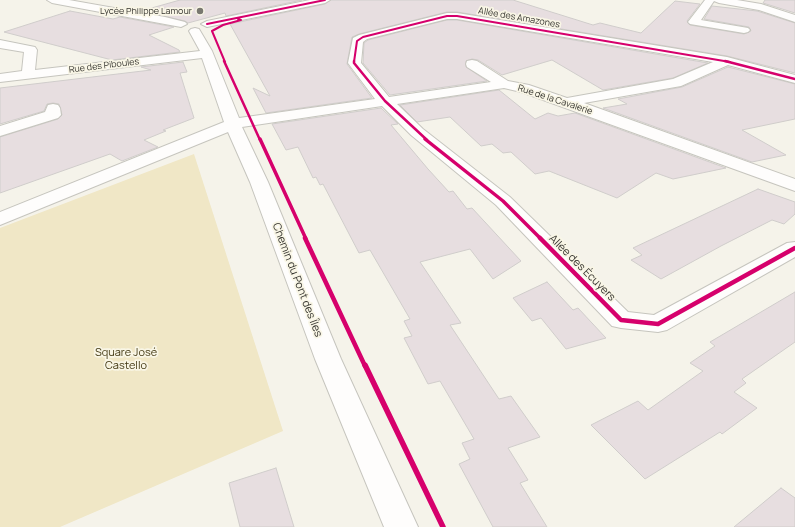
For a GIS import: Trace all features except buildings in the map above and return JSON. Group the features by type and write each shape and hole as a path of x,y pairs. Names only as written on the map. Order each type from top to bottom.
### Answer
{"street":[{"path":"52,0 165,20 194,27 325,0"},
{"path":"710,0 694,22 744,30"},
{"path":"719,0 761,7 795,19"},
{"name":"Allée des Amazones","path":"385,101 354,63 357,41 363,36 448,16 457,16 727,61 795,79"},
{"name":"Chemin du Pont des Îles","path":"194,27 207,54 233,124 258,182 328,359 401,527"},
{"path":"0,44 31,50 28,75"},
{"name":"Rue des Piboules","path":"0,78 207,54"},
{"path":"566,102 676,83 727,61"},
{"path":"472,64 504,84"},
{"name":"Rue de la Cavalerie","path":"0,219 233,124 504,84 524,88 566,102 795,185"},
{"name":"Allée des Écuyers","path":"385,101 417,132 503,200 620,320 658,324 795,248"},
{"path":"0,130 53,115 53,108"}],"green space":[{"name":"Square José Castello","path":"194,154 283,431 60,527 0,527 0,228"}],"cycle path":[{"path":"207,24 325,0"},
{"path":"795,79 727,61 457,16 447,16 363,37 357,41 354,63 385,101 417,132 503,201 621,320 658,324 795,248"},
{"path":"238,19 241,20 223,25 212,31 214,38 334,301 443,527"}],"place":[{"name":"Lycée Philippe Lamour","path":"200,11"}]}
